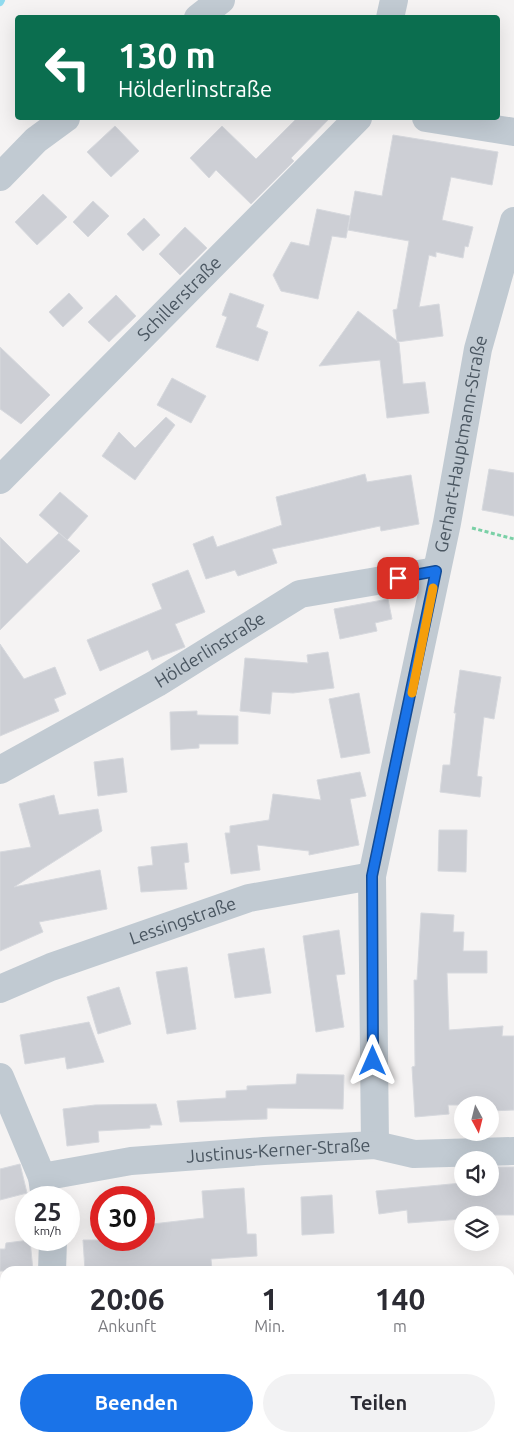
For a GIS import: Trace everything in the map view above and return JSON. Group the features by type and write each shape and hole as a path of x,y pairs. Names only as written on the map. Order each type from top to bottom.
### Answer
{"street":[{"path":"202,15 221,0"},
{"path":"391,15 394,0"},
{"path":"0,177 36,140 63,120"},
{"name":"Schillerstraße","path":"0,480 356,120"},
{"path":"439,120 514,132"},
{"name":"Gerhart-Hauptmann-Straße","path":"375,1145 372,876 447,522 478,349 514,221"},
{"name":"Hölderlinstraße","path":"0,770 157,683 300,594 436,571"},
{"name":"Lessingstraße","path":"0,989 51,967 249,898 372,876"},
{"path":"0,1077 9,1125 43,1186"},
{"name":"Justinus-Kerner-Straße","path":"47,1186 131,1161 375,1145 414,1154 514,1151"},
{"path":"52,1266 53,1251"}],"path":[{"path":"447,522 514,538"}],"building":[{"path":"295,120 328,120 291,158 294,161 251,204 216,170 209,178 190,158 222,126 256,159"},
{"path":"115,126 139,151 111,177 87,152"},
{"path":"393,135 498,152 492,185 451,177 442,220 473,227 468,247 465,246 463,258 436,252 436,257 429,255 419,307 439,304 443,336 397,342 399,343 403,384 425,382 429,413 387,418 380,360 319,366 358,311 397,341 393,310 397,309 409,241 348,230 355,191 382,196"},
{"path":"43,194 67,217 37,245 15,222"},
{"path":"93,201 109,216 88,237 73,222"},
{"path":"317,209 350,216 346,238 332,236 318,299 281,291 273,275 291,242 309,246"},
{"path":"144,218 160,235 143,251 127,234"},
{"path":"185,227 207,248 180,275 159,254"},
{"path":"69,293 83,308 63,327 49,312"},
{"path":"230,293 264,305 256,327 268,332 258,361 216,347 227,317 222,315"},
{"path":"116,295 136,316 109,342 88,322"},
{"path":"0,347 50,395 21,424 0,409"},
{"path":"172,378 206,396 191,423 157,405"},
{"path":"166,417 175,425 135,480 102,456 119,432 135,448"},
{"path":"489,469 514,473 514,516 482,510"},
{"path":"365,474 367,482 411,475 419,524 381,531 380,526 272,549 277,563 238,576 235,570 206,579 193,544 213,536 217,547 282,525 276,497"},
{"path":"60,492 88,516 67,540 39,515"},
{"path":"59,533 80,551 0,630 0,537 27,564"},
{"path":"188,570 205,612 175,624 185,647 152,660 148,650 100,671 87,640 162,609 152,584"},
{"path":"388,599 392,619 375,623 377,631 340,639 334,609"},
{"path":"0,644 24,679 55,667 66,694 54,699 59,711 0,736"},
{"path":"328,652 334,688 293,693 272,692 270,714 240,711 245,658 308,663 307,655"},
{"path":"460,670 501,677 494,719 484,717 477,776 482,777 480,797 440,792 443,765 450,765"},
{"path":"359,693 370,753 341,758 329,699"},
{"path":"197,711 197,715 238,716 238,744 199,744 199,748 171,750 170,712"},
{"path":"123,758 127,792 98,796 94,762"},
{"path":"360,772 366,796 350,799 359,845 309,855 309,851 257,845 260,870 231,874 225,833 230,833 230,826 269,820 273,794 321,800 317,780"},
{"path":"54,795 59,815 98,809 102,831 14,887 100,870 107,909 39,922 43,932 0,951 0,852 31,847 19,804"},
{"path":"439,830 467,830 466,872 438,871"},
{"path":"187,843 189,862 184,863 187,889 141,892 138,867 153,865 151,847"},
{"path":"421,913 454,915 453,932 464,932 463,951 487,951 487,973 447,973 449,1030 503,1026 502,1036 514,1036 514,1110 499,1111 499,1096 454,1096 454,1105 448,1105 449,1114 415,1117 412,1067 415,1066 414,980 417,980"},
{"path":"339,930 345,974 336,975 344,1027 316,1032 303,936"},
{"path":"264,948 271,993 235,998 228,954"},
{"path":"187,967 196,1029 167,1034 156,972"},
{"path":"119,987 131,1024 98,1034 87,997"},
{"path":"89,1022 104,1062 67,1069 65,1057 25,1064 20,1035"},
{"path":"297,1074 344,1075 343,1109 267,1108 267,1119 180,1122 177,1101 226,1098 226,1091 247,1090 247,1086 296,1084"},
{"path":"156,1104 162,1125 150,1125 150,1128 98,1131 99,1142 67,1146 63,1109 95,1105"},
{"path":"20,1164 25,1186 15,1186 15,1196 0,1200 0,1169"},
{"path":"499,1167 514,1167 514,1215 499,1215 499,1206 454,1206 454,1220 408,1223 407,1210 379,1214 376,1191 454,1184 454,1196 499,1196"},
{"path":"244,1188 247,1234 256,1234 257,1256 211,1259 212,1266 85,1266 83,1240 90,1240 90,1251 155,1251 155,1224 204,1218 202,1191"},
{"path":"332,1195 334,1233 302,1235 301,1197"},
{"path":"15,1242 15,1251 31,1251 33,1266 0,1266 0,1249 5,1249 6,1243"}],"slow traffic":[{"path":"412,693 433,588"}],"route":[{"path":"373,1061 372,876 436,571 398,578"}]}
